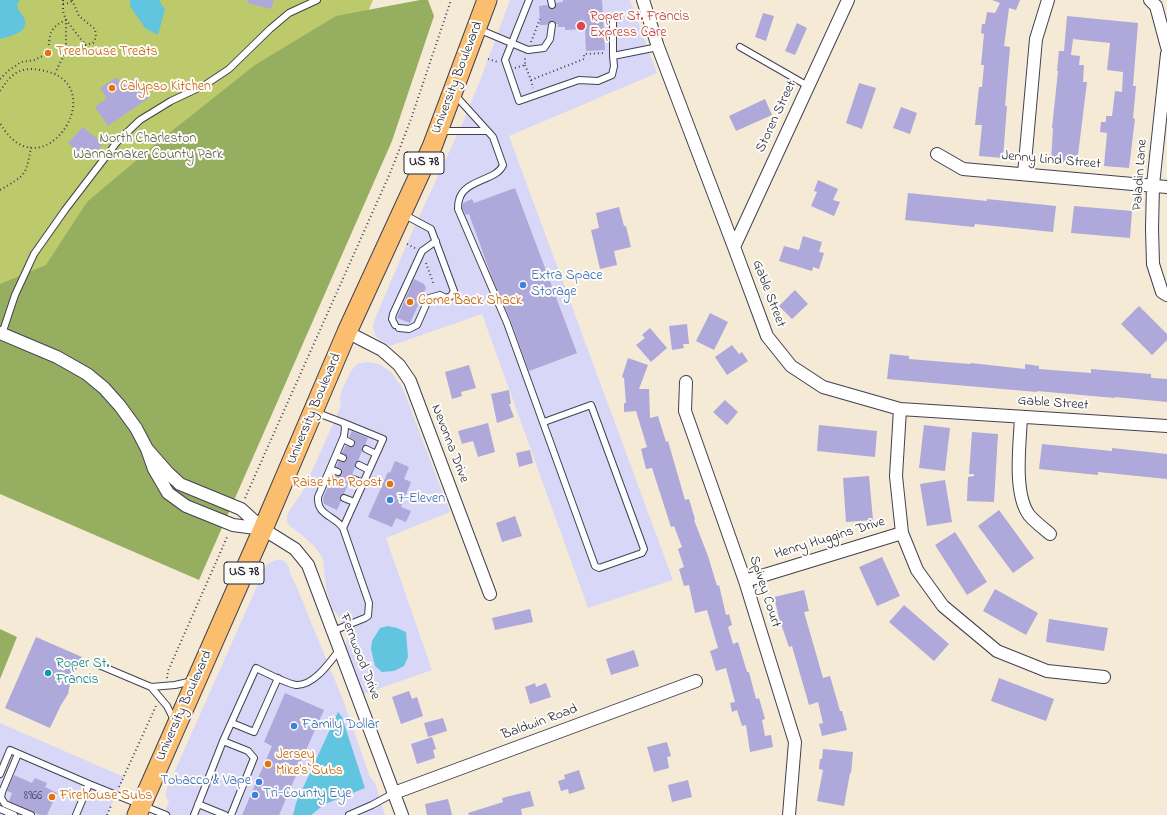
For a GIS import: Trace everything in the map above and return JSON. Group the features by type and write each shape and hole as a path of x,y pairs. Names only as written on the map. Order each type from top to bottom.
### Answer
{"main road":[{"name":"University Boulevard","path":"140,810 263,529 347,332 402,214 438,131 476,29 484,2"}],"street":[{"name":"Gable Street","path":"643,0 658,47 767,336 791,366 823,387 900,409 1167,426"},
{"name":"Storen Street","path":"734,247 848,0"},
{"path":"1024,174 1036,39 1048,0"},
{"path":"1150,0 1156,6 1167,47"},
{"name":"Paladin Lane","path":"1167,54 1153,185 1153,264 1162,292 1167,295"},
{"name":"Jenny Lind Street","path":"937,154 963,169 1167,187"},
{"name":"Nevonna Drive","path":"347,332 382,350 399,365 410,382 490,594"},
{"name":"Fernwood Drive","path":"1,333 57,357 87,374 104,388 120,406 136,428 147,449 154,469 168,493 186,506 233,525 263,529"},
{"name":"Spivey Court","path":"686,382 685,411 745,581 795,742 789,815"},
{"path":"900,409 896,476 902,533 917,570 943,606 997,651 1047,671 1104,677"},
{"path":"1021,417 1019,471 1021,494 1029,514 1050,534"},
{"name":"Fernwood Drive","path":"147,449 180,484 240,509 263,529 295,549 308,565 402,815"},
{"name":"Henry Huggins Drive","path":"745,581 902,533"},
{"name":"Baldwin Road","path":"394,793 696,681"}],"lane":[{"path":"1,333 15,296 34,254 65,210 117,142 140,120 171,101 205,84 228,69 289,14 317,0"},
{"path":"530,0 505,60 519,101 579,80 598,81 612,75 614,66 612,22"},
{"path":"476,29 528,50 544,48 550,39 552,25"},
{"path":"613,54 658,47"},
{"path":"740,47 808,86"},
{"path":"453,92 486,131 493,137 503,165 501,169 495,173 464,190 459,199 458,209 507,323 595,566 599,568 642,553 644,549 591,404 544,422"},
{"path":"438,131 486,131"},
{"path":"402,214 431,228 436,241 454,291 451,296 446,298 440,295 429,298 417,324 413,328 404,329 397,327 392,319 393,314 422,251 436,241"},
{"path":"314,411 383,439 343,528"},
{"path":"333,631 365,618 368,616 369,610 367,597 343,528 339,523 322,512 318,497 343,439 345,428 344,423"},
{"path":"343,439 351,443"},
{"path":"366,449 376,454"},
{"path":"336,455 343,458"},
{"path":"359,465 369,470"},
{"path":"330,469 338,472"},
{"path":"353,479 363,483"},
{"path":"322,488 329,491"},
{"path":"344,498 354,502"},
{"path":"194,815 256,668 295,685 307,683 324,670 340,649"},
{"path":"99,665 151,687 167,706 176,726"},
{"path":"151,687 175,685 188,682 198,676"},
{"path":"232,723 254,732 278,678"},
{"path":"224,741 248,751 254,758 232,815"},
{"path":"0,774 10,750 89,784 140,810 166,815"},
{"path":"18,754 2,792 1,798 5,804 31,815"},
{"path":"76,815 89,784"},
{"path":"349,815 361,813 394,793"},
{"path":"198,804 221,814"},
{"path":"0,809 14,815"}],"path":[{"path":"55,74 66,51 66,20 63,11 63,0"},
{"path":"63,4 69,3 73,0 79,16 94,29 96,37 93,43 86,46 66,20"},
{"path":"242,505 391,171 411,119 451,0"},
{"path":"0,79 21,62 35,60 48,53 50,34 56,24 66,20"},
{"path":"525,65 531,80 584,59 584,54 613,54"},
{"path":"0,91 6,81 22,70 32,68 50,71 66,82 71,88 73,108 64,131 56,140 39,148 31,148 15,142 0,123"},
{"path":"0,190 24,174 28,167 31,148"},
{"path":"167,681 168,671 228,535"},
{"path":"119,787 157,704"},
{"path":"107,815 111,806"}],"shaded area":[{"path":"510,0 630,0 657,73 509,136 673,580 588,608 482,314 390,346 376,337 373,327 374,321 412,232 463,122"},
{"path":"366,362 379,364 391,372 403,389 450,512 386,538 432,670 361,695 345,646 347,639 338,615 332,609 326,589 323,559 315,547 290,526 287,521 287,516 303,491 341,406 341,392 351,371 357,364"},
{"path":"276,560 286,562 289,568 343,700 370,777 375,783 385,815 163,815 169,802 166,797 166,791 169,784 267,564"},
{"path":"0,723 124,777 107,815 0,815"}],"green space":[{"name":"North Charleston Wannamaker County Park","path":"0,0 373,0 153,511 0,422"},
{"name":"North Charleston Wannamaker County Park","path":"420,0 428,0 434,16 392,141 199,580 0,494 0,284 46,265 87,202 158,142 255,65 336,16"},
{"path":"0,629 17,637 0,679"}],"water":[{"path":"0,0 20,0 17,5 25,21 25,26 23,30 14,35 0,39"},
{"path":"130,0 160,0 165,9 158,35 145,28 130,6"},
{"path":"388,626 406,632 408,657 404,666 394,671 382,672 375,666 371,649 372,641 380,628"},
{"path":"338,712 342,717 365,788 325,804 311,815 293,815 296,803"}],"building":[{"path":"248,0 274,0 271,9 247,3"},
{"name":"Roper St. Francis Express Care","path":"563,0 602,0 605,50 586,51 585,29 565,30 565,27 558,27 558,24 552,21 547,25 540,25 539,6 547,5 549,8 553,9 556,7 556,3 563,2"},
{"path":"992,0 1020,0 1016,10 1009,8 1004,46 1010,47 1005,106 1007,106 1003,158 979,156 982,125 975,125 979,87 982,87 984,65 981,65 984,34 981,33 982,24 985,24 987,12 995,13 1000,3"},
{"path":"763,13 774,16 766,41 755,37"},
{"path":"1067,16 1138,23 1133,86 1136,86 1133,118 1135,119 1129,168 1104,166 1107,133 1100,132 1101,122 1106,122 1106,116 1112,116 1115,91 1122,92 1123,72 1107,70 1110,43 1073,39 1071,55 1080,56 1079,65 1084,65 1083,82 1087,82 1077,163 1051,161 1052,128 1059,51 1064,51"},
{"path":"797,23 807,28 795,55 785,51"},
{"path":"117,77 123,86 136,77 150,97 108,126 95,107 107,98 100,88"},
{"path":"859,83 876,88 862,129 846,123"},
{"path":"765,99 772,115 736,131 729,116"},
{"path":"901,107 917,113 910,134 893,128"},
{"path":"83,127 103,144 88,160 68,143"},
{"path":"818,180 838,189 833,200 840,202 834,216 811,206 817,192 814,191"},
{"name":"Extra Space Storage","path":"515,188 577,353 529,371 511,321 491,275 469,214 466,215 462,208 463,203 472,199 474,203"},
{"path":"908,193 1056,206 1053,232 975,224 974,227 905,220"},
{"path":"1074,206 1132,211 1130,238 1071,233"},
{"path":"619,207 624,226 626,226 631,247 614,251 617,265 600,269 591,230 599,228 596,213"},
{"path":"803,236 822,242 819,252 824,253 819,269 813,267 812,271 779,261 784,246 799,250"},
{"name":"Come Back Shack","path":"414,279 424,284 426,288 410,323 397,318"},
{"path":"795,290 808,304 792,319 779,306"},
{"path":"1139,306 1167,334 1167,340 1152,355 1121,324"},
{"path":"710,313 728,322 714,350 696,341"},
{"path":"687,324 689,344 683,344 684,348 672,350 669,326"},
{"path":"650,328 667,348 651,362 636,345 645,338 642,335"},
{"path":"732,345 739,354 742,352 748,361 727,375 715,357"},
{"path":"890,354 909,356 909,359 971,363 1025,369 1025,364 1039,366 1039,369 1091,373 1091,369 1151,374 1151,378 1167,379 1167,402 887,379"},
{"path":"628,358 648,365 639,389 649,389 650,418 658,416 666,442 668,441 685,500 689,499 695,519 694,520 708,556 717,586 719,585 726,615 729,614 732,625 728,627 733,644 738,642 747,672 749,672 756,699 759,698 765,719 762,720 765,736 771,735 773,747 750,752 746,725 742,726 737,710 732,712 730,703 735,702 726,668 716,671 710,651 718,648 707,610 695,613 689,585 684,586 679,569 684,567 678,549 682,547 674,526 671,527 652,468 646,469 641,449 647,447 636,411 624,412 624,403 626,403 624,378 622,377"},
{"path":"469,365 476,388 461,392 462,396 452,399 445,372"},
{"path":"509,390 511,404 509,404 514,417 497,423 491,394"},
{"path":"725,400 738,412 727,425 713,412"},
{"path":"488,423 495,452 478,457 473,441 462,444 458,431"},
{"path":"819,425 877,431 875,457 817,451"},
{"path":"924,425 950,428 945,471 919,468"},
{"path":"352,431 368,438 365,445 362,447 358,461 355,463 352,475 349,477 344,494 340,496 341,501 337,510 324,504 323,498 333,475 338,476 342,474 342,469 336,467 339,461 343,462 347,460 347,456 342,453 346,445 352,447 355,445 354,440 349,437"},
{"path":"972,432 998,434 994,502 967,501 968,477 974,476 974,474 969,474"},
{"path":"1042,444 1112,451 1112,448 1167,454 1167,479 1098,472 1098,475 1039,469"},
{"path":"530,450 533,463 519,467 516,453"},
{"name":"7-Eleven","path":"395,461 409,467 404,479 411,482 401,507 411,511 406,522 396,518 392,527 368,517 388,472 390,473"},
{"path":"869,476 873,520 846,522 843,478"},
{"path":"945,480 952,522 927,526 920,484"},
{"path":"999,510 1034,558 1013,573 978,526"},
{"path":"515,516 522,536 502,542 496,523"},
{"path":"955,532 987,582 967,595 935,545"},
{"path":"882,557 900,596 877,606 859,567"},
{"path":"995,589 1038,613 1026,635 983,611"},
{"path":"804,590 809,611 804,612 823,678 830,676 847,730 822,736 819,724 823,723 818,702 809,705 792,646 789,647 779,618 774,597"},
{"path":"904,605 949,644 934,661 889,622"},
{"path":"530,609 533,622 495,630 492,618"},
{"path":"1049,619 1108,628 1104,651 1046,642"},
{"name":"Roper St. Francis","path":"36,637 82,657 70,683 68,694 50,728 5,708"},
{"path":"634,650 639,666 611,675 606,659"},
{"path":"999,678 1054,699 1046,721 991,701"},
{"path":"535,683 536,687 546,683 551,697 530,704 525,687"},
{"path":"409,691 412,699 417,697 423,716 401,724 392,697"},
{"path":"285,693 324,710 279,815 242,815 272,746 264,742"},
{"path":"443,718 447,731 428,737 424,723"},
{"path":"432,737 436,749 433,750 435,758 417,764 411,744"},
{"path":"667,742 671,756 667,757 669,768 654,772 647,747"},
{"path":"823,749 853,752 851,773 844,806 817,801 823,770 819,769"},
{"path":"579,770 585,789 569,794 568,789 561,791 558,781 565,779 564,775"},
{"path":"14,775 32,783 35,778 47,783 45,787 57,793 47,815 40,815 9,801 12,793 7,791"},
{"path":"688,780 692,797 672,802 668,785"},
{"path":"530,791 534,806 521,809 522,815 469,815 468,813 503,802 502,798"},
{"path":"448,799 452,815 427,815 425,804"}],"place":[{"name":"Roper St. Francis Express Care","path":"581,26"},
{"name":"Treehouse Treats","path":"48,53"},
{"name":"Calypso Kitchen","path":"112,88"},
{"name":"Extra Space Storage","path":"523,285"},
{"name":"Come Back Shack","path":"410,302"},
{"name":"Raise the Roost","path":"390,484"},
{"name":"7-Eleven","path":"390,500"},
{"name":"Roper St. Francis","path":"48,673"},
{"name":"Family Dollar","path":"294,726"},
{"name":"Jersey Mike's Subs","path":"268,764"},
{"name":"Tobacco & Vape","path":"259,782"},
{"name":"Tri-County Eye","path":"255,795"},
{"name":"Firehouse Subs","path":"52,797"}]}
